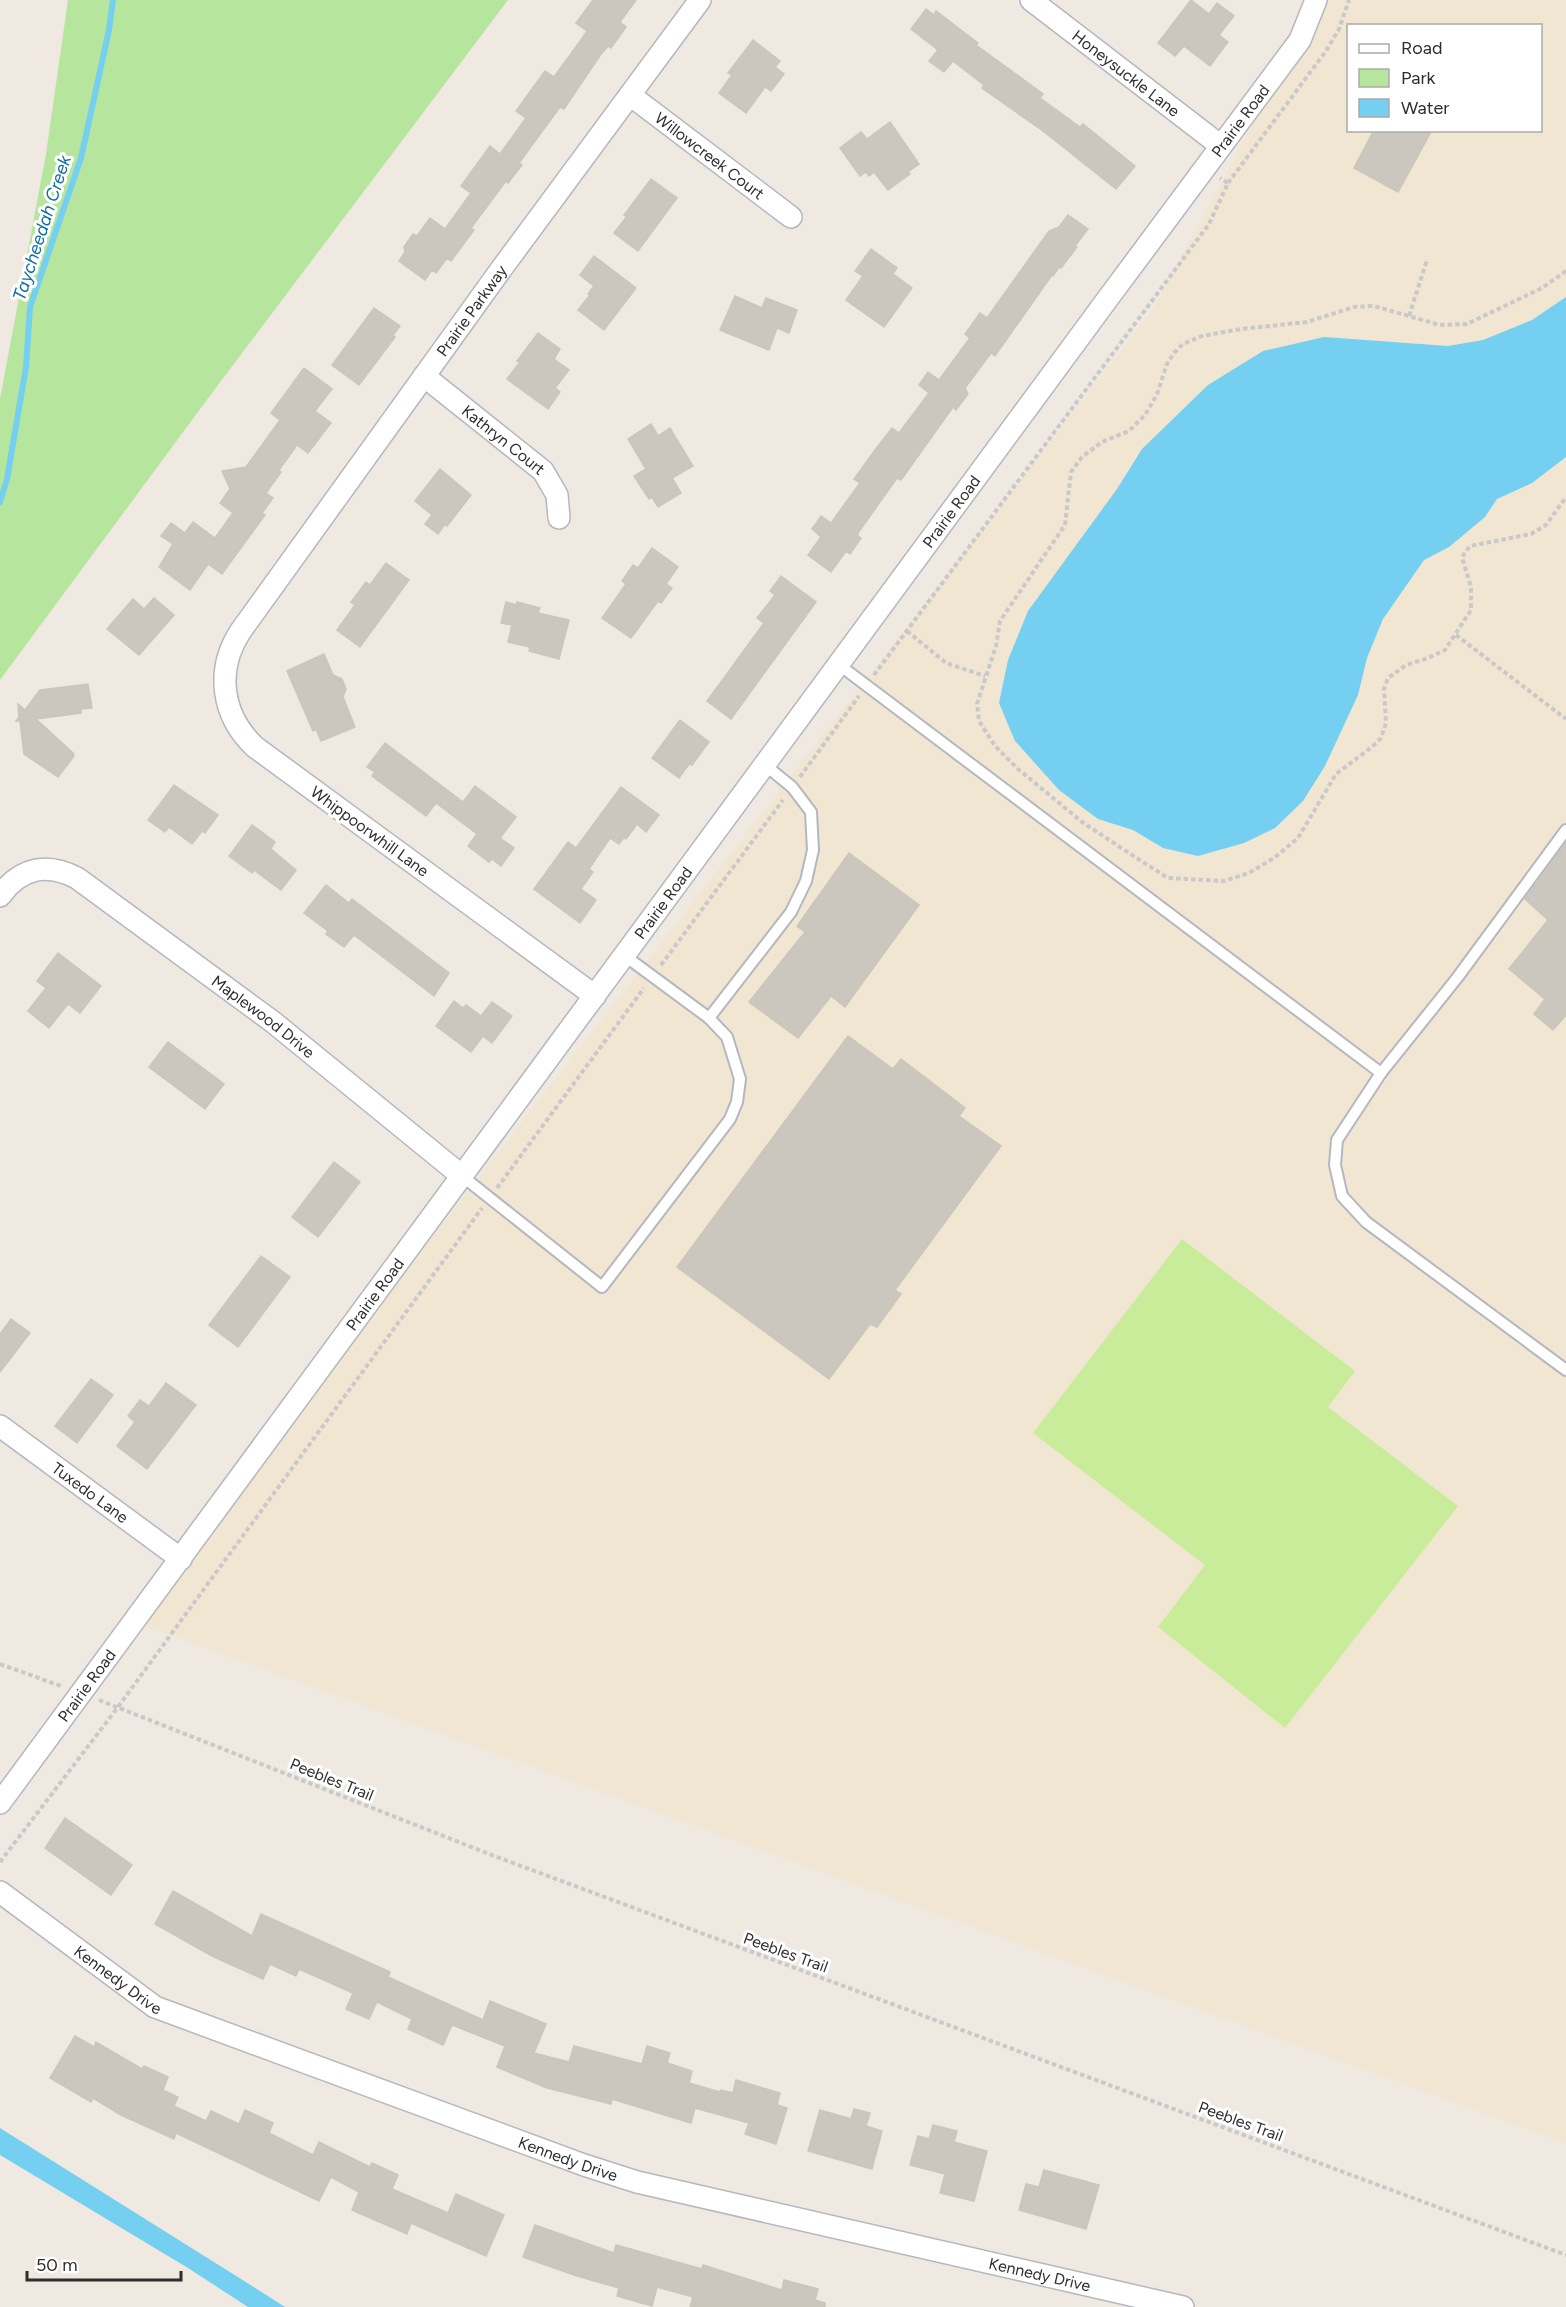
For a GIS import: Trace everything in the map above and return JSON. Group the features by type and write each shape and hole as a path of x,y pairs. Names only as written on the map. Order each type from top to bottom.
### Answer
{"street":[{"name":"Prairie Parkway","path":"246,624 424,376 700,0"},
{"name":"Honeysuckle Lane","path":"1031,0 1221,146"},
{"name":"Prairie Road","path":"0,1803 1300,40 1316,0"},
{"name":"Willowcreek Court","path":"630,94 791,217"},
{"name":"Kathryn Court","path":"424,376 543,471 557,495 560,518"},
{"name":"Whippoorwhill Lane","path":"246,624 229,655 224,684 228,708 246,739 595,996"},
{"name":"Maplewood Drive","path":"0,896 10,884 24,874 40,869 55,870 77,878 205,970 339,1074 462,1176"},
{"name":"Tuxedo Lane","path":"0,1426 181,1559"},
{"name":"Kennedy Drive","path":"0,1892 155,2007 584,2165 637,2182 1183,2307"}],"lane":[{"path":"838,664 1381,1073"},
{"path":"709,1018 791,912 806,881 813,850 811,812 792,787 765,765"},
{"path":"1566,830 1457,978 1381,1073 1337,1140 1335,1165 1342,1196 1366,1222 1566,1370"},
{"path":"462,1176 602,1287 730,1119 737,1102 740,1078 727,1037 709,1018 625,956"}],"path":[{"path":"0,1862 118,1707 792,787 1209,224 1228,183 1326,51 1339,29 1349,0"},
{"path":"1205,168 1228,183"},
{"path":"1409,316 1427,260"},
{"path":"1566,271 1542,288 1467,324 1440,325 1374,306 1354,307 1307,322 1240,329 1202,336 1183,344 1167,364 1157,394 1145,416 1129,431 1102,442 1082,457 1071,472 1065,525 1000,621 996,646 977,704 979,721 995,746 1018,769 1082,822 1168,878 1224,881 1249,873 1274,858 1298,838 1336,774 1381,738 1386,723 1384,689 1388,678 1406,665 1445,650 1456,635 1471,610 1471,586 1462,557 1470,546 1531,534 1546,525 1566,497"},
{"path":"907,631 946,663 985,676"},
{"path":"1456,635 1566,719"},
{"name":"Peebles Trail","path":"0,1664 82,1693 489,1854 1566,2255"}],"shaded area":[{"path":"1309,0 1566,0 1566,2143 134,1622 1152,311 1307,25"}],"green space":[{"path":"68,0 508,0 209,397 0,680 0,399 46,154"},
{"path":"1182,1239 1355,1371 1328,1407 1458,1506 1285,1728 1158,1627 1205,1565 1033,1433"}],"water":[{"path":"1566,297 1566,457 1532,483 1497,499 1485,517 1449,547 1424,560 1383,619 1367,658 1358,695 1325,766 1303,801 1275,828 1244,843 1198,856 1163,848 1133,830 1098,819 1059,790 1015,741 999,703 1008,660 1028,611 1117,489 1142,449 1208,385 1263,351 1324,337 1448,346 1483,340 1532,320"},
{"path":"0,2128 285,2307 248,2307 188,2268 0,2155"}],"building":[{"path":"593,0 636,0 620,22 626,27 611,48 608,46 601,54 564,109 560,107 519,163 522,165 508,183 506,181 471,228 474,230 451,261 447,258 436,273 432,270 425,280 399,261 405,252 404,247 413,234 417,236 430,218 445,229 471,193 461,186 490,146 500,154 526,118 516,111 545,71 554,77 587,31 576,23"},
{"path":"1191,0 1209,14 1217,3 1234,16 1219,35 1228,42 1210,66 1184,46 1175,56 1158,43"},
{"path":"926,9 934,15 936,11 978,43 976,45 1043,94 1040,98 1080,127 1083,124 1135,166 1116,189 1043,131 982,88 984,85 953,61 944,72 929,61 938,50 911,29"},
{"path":"753,40 780,61 775,67 784,74 771,91 765,87 746,113 719,93 732,75 728,73"},
{"path":"890,122 919,164 908,172 910,174 888,190 874,172 869,176 866,172 860,176 840,148 861,132 867,139"},
{"path":"1373,132 1431,132 1398,192 1354,168"},
{"path":"651,179 677,198 638,251 614,233 627,216 624,215"},
{"path":"1068,215 1088,229 1075,246 1077,247 1061,268 1059,267 1052,275 995,356 991,353 965,388 968,394 956,410 953,407 901,480 897,478 858,533 861,538 850,554 846,551 831,572 808,555 821,537 812,529 821,516 831,523 860,483 854,479 878,446 892,428 899,433 929,393 919,385 928,372 939,380 970,338 965,334 980,313 987,318 1049,231 1059,227"},
{"path":"871,249 897,268 893,274 912,288 884,327 846,300 863,276 855,271"},
{"path":"594,256 636,288 604,330 578,310 594,286 580,275"},
{"path":"735,296 762,308 766,298 797,310 789,333 777,328 769,350 720,330"},
{"path":"374,308 400,326 393,335 395,337 359,385 332,365"},
{"path":"538,333 560,349 554,359 569,370 555,388 560,392 548,409 507,379"},
{"path":"304,368 332,389 315,411 331,423 308,453 297,445 266,493 273,498 262,513 265,515 222,574 208,564 190,590 159,567 173,544 161,536 171,523 185,533 193,522 215,538 233,513 220,503 230,489 222,471 246,467 280,420 271,413"},
{"path":"651,424 658,436 670,428 693,466 672,478 681,493 658,507 652,497 649,499 634,476 646,469 628,439"},
{"path":"440,469 471,495 438,534 425,524 432,515 415,501"},
{"path":"652,548 678,567 666,584 672,588 661,603 658,601 631,638 602,618 626,584 622,581 633,565 638,568"},
{"path":"386,563 409,580 360,647 337,630 355,605 351,602 366,582 370,585"},
{"path":"781,576 816,602 731,719 707,701 764,623 757,618 775,595 770,591"},
{"path":"154,598 174,615 139,655 107,629 133,599 144,609"},
{"path":"506,602 517,605 517,602 540,608 538,613 569,620 559,659 529,651 530,647 508,642 512,625 501,623"},
{"path":"324,654 333,675 342,679 346,689 343,697 355,727 321,741 316,729 313,731 287,671"},
{"path":"88,684 92,708 81,709 81,713 36,719 73,753 74,756 58,777 24,754 20,721 16,721 19,717 18,704 25,710 40,690"},
{"path":"680,720 709,742 679,778 652,758"},
{"path":"385,743 463,802 475,786 516,817 500,838 514,848 501,866 492,859 489,862 468,846 477,834 436,803 426,816 372,776 375,772 367,767"},
{"path":"174,785 218,815 205,833 202,831 192,844 169,827 165,832 148,820"},
{"path":"621,787 659,815 646,832 637,824 626,839 624,837 619,844 610,838 589,869 593,872 581,889 596,900 580,923 534,889 568,842 576,848"},
{"path":"252,825 275,842 271,849 296,870 281,890 254,870 252,873 229,856"},
{"path":"1566,843 1566,1015 1553,1030 1534,1014 1545,999 1509,969 1548,920 1525,899"},
{"path":"849,853 919,905 845,1007 831,996 798,1038 749,1002 805,932 797,926"},
{"path":"326,885 349,903 352,899 449,973 434,996 354,935 344,947 326,934 328,931 304,913"},
{"path":"58,953 101,986 80,1013 68,1004 49,1028 28,1011 46,988 37,981"},
{"path":"454,1001 463,1008 466,1005 481,1016 492,1002 512,1016 492,1043 483,1036 471,1052 436,1026"},
{"path":"848,1036 893,1069 901,1059 965,1108 959,1116 1001,1146 895,1290 901,1294 877,1327 870,1324 829,1379 677,1267"},
{"path":"168,1042 224,1084 205,1109 149,1067"},
{"path":"334,1162 360,1182 318,1237 292,1217"},
{"path":"261,1256 290,1277 238,1347 209,1325"},
{"path":"11,1319 30,1333 0,1372 0,1334"},
{"path":"91,1379 113,1395 77,1443 55,1426"},
{"path":"166,1383 196,1405 147,1469 117,1446 135,1422 128,1416 140,1400 149,1406"},
{"path":"65,1818 132,1865 111,1895 45,1848"},
{"path":"173,1891 252,1936 261,1914 390,1972 388,1977 483,2020 490,2001 546,2024 534,2053 569,2062 574,2046 642,2064 647,2046 670,2053 667,2063 692,2071 689,2083 720,2092 721,2090 733,2093 736,2080 780,2093 777,2105 787,2108 776,2144 745,2134 749,2123 695,2108 691,2123 612,2099 611,2104 547,2088 497,2067 505,2046 452,2025 443,2045 408,2029 412,2019 377,2002 369,2019 346,2009 353,1993 299,1969 296,1976 270,1964 263,1979 212,1956 155,1924"},
{"path":"75,2036 94,2047 96,2042 142,2069 144,2066 168,2077 163,2090 178,2097 174,2106 206,2121 211,2111 239,2124 245,2110 273,2123 269,2133 313,2155 319,2142 370,2167 372,2163 398,2175 392,2189 448,2213 456,2194 504,2215 486,2256 411,2223 407,2234 352,2210 359,2192 331,2177 319,2201 176,2133 174,2139 121,2115 93,2098 91,2102 50,2078"},
{"path":"854,2109 870,2113 866,2126 882,2131 872,2169 808,2151 820,2110 851,2119"},
{"path":"933,2125 957,2131 954,2142 987,2151 974,2201 940,2193 945,2174 910,2165 918,2136 929,2139"},
{"path":"1044,2170 1099,2185 1086,2229 1019,2210 1026,2184 1039,2187"},
{"path":"535,2225 614,2253 616,2245 702,2269 703,2265 782,2290 784,2280 818,2289 815,2300 825,2303 825,2307 690,2307 693,2297 657,2287 652,2306 617,2296 619,2288 523,2257"}],"waterway":[{"name":"Taycheedah Creek","path":"0,502 7,479 26,367 30,307 81,158 109,30 113,0"}]}
